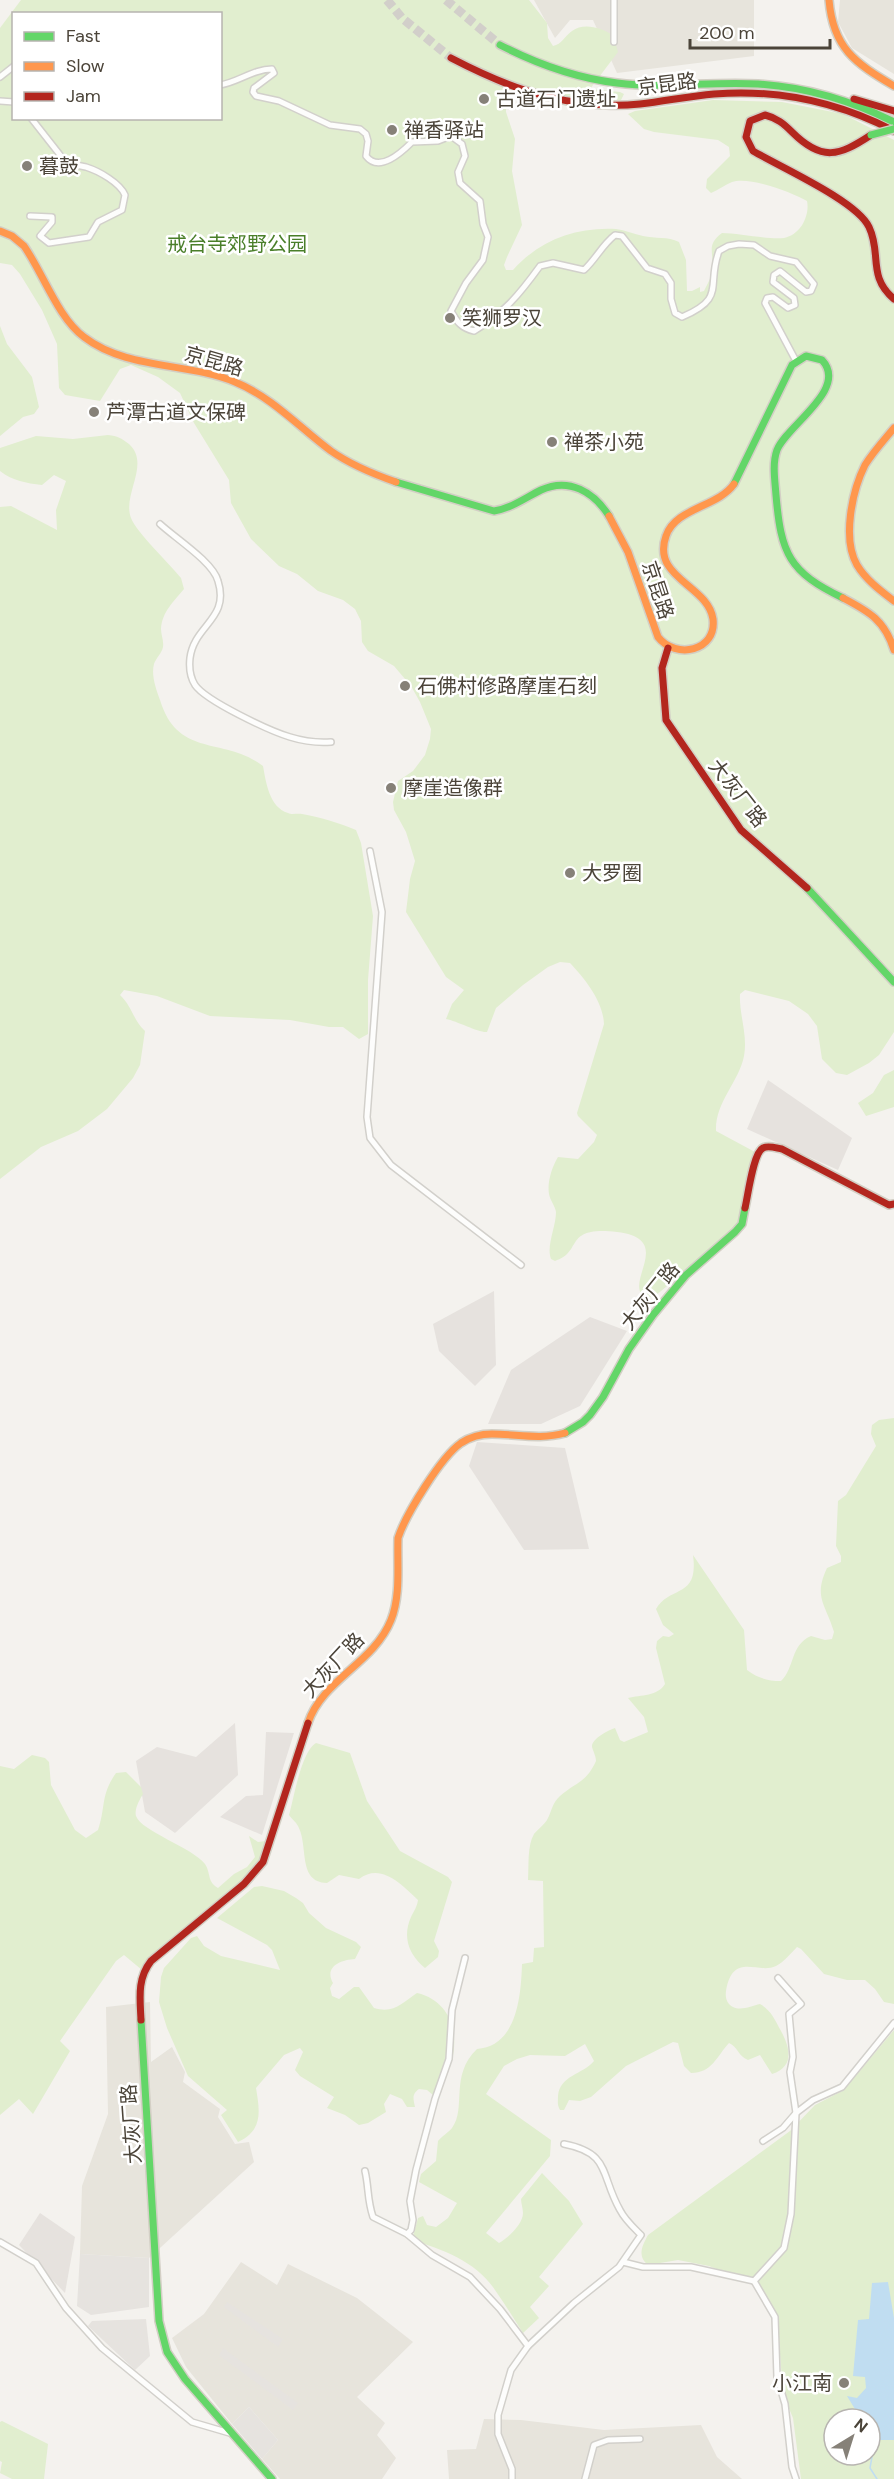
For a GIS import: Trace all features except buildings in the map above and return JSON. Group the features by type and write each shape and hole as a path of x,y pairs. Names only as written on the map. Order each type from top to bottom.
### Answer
{"main road":[{"path":"829,0 829,18 835,38 846,53 894,86"},
{"name":"京昆路","path":"500,45 564,72 618,84 658,86 758,84 790,88 853,104 894,122"},
{"name":"京昆路","path":"451,58 496,83 546,98 586,104 630,105 713,94 764,92 821,102 856,113 894,130"},
{"path":"790,88 801,86 825,91 894,111"},
{"name":"京昆路","path":"894,130 871,135 845,152 828,155 810,148 780,121 765,115 750,121 745,136 747,144 753,151 846,204 864,218 873,236 877,281 883,290 894,299"},
{"name":"京昆路","path":"0,231 11,234 22,243 63,312 76,330 89,341 121,354 213,375 240,384 257,394 333,453 364,470 494,511 513,508 551,486 573,485 587,490 602,506 631,558 656,637 668,648 682,651 696,649 710,634 713,621 704,601 676,576 664,560 666,534 676,522 716,501 733,486 786,375 796,361"},
{"path":"796,361 807,356 819,358 828,366 831,376 827,388 783,438 776,451 775,484 786,552 796,569 807,578 879,620 887,631 894,650"},
{"path":"894,428 871,456 861,474 850,541 858,567 894,601"},
{"name":"大灰厂路","path":"668,648 662,668 666,720 687,753 741,830 796,877 894,982"},
{"name":"大灰厂路","path":"272,2479 173,2363 165,2345 159,2321 151,2165 138,1998 145,1969 164,1950 244,1884 263,1862 312,1711 369,1651 390,1622 395,1603 400,1528 428,1484 459,1445 466,1440 486,1435 546,1438 572,1430 583,1422 592,1412 630,1347 680,1282 693,1267 736,1232 745,1214 756,1157 760,1149 765,1146 782,1149 889,1205 894,1204"}],"street":[{"path":"614,0 614,42"},
{"path":"0,77 12,68"},
{"path":"222,84 236,81 260,69 272,69 274,73 254,88 253,92 256,96 279,100 330,125 360,129 366,134 368,141 366,156 379,163 399,156 412,142 438,141 451,136 462,144 465,156 458,172 460,183 480,201 483,224 488,237 483,260 466,283 451,311 456,322 465,329 474,331 496,318 516,299 540,266 553,263 584,270 595,259 606,242 615,235 622,236 647,268 664,274 671,283 671,299 675,313 682,316 701,309 710,298 719,251 739,244 754,245 770,256 796,262 814,284 811,291 806,292 780,271 774,275 773,282 794,298 795,305 788,308 773,297 767,298 765,303 796,361"},
{"path":"30,216 54,219 41,233 42,240 54,243 84,240 93,234 103,219 122,210 125,195 121,187 96,172 64,160 33,120"},
{"path":"159,524 211,568 218,578 222,596 220,609 196,640 190,656 190,670 194,684 216,702 290,736 331,742"},
{"path":"370,851 382,912 367,1117 370,1138 391,1165 521,1265"},
{"path":"407,2234 411,2230 413,2220 410,2201 416,2170 435,2099 449,2059 452,2010 465,1958"},
{"path":"754,2281 784,2248 791,2214 796,2113 790,2073 793,2045 789,2014 801,2004 778,1978"},
{"path":"763,2141 783,2128 796,2113 813,2100 842,2087 894,2023"},
{"path":"512,2479 512,2469 498,2434 498,2415 511,2370 528,2346 574,2303 624,2262 641,2235 621,2212 608,2186 605,2171 592,2154 584,2148 564,2144"},
{"path":"365,2171 366,2198 373,2217 407,2234 432,2255 470,2277 501,2309 528,2346"},
{"path":"0,2242 36,2263 66,2308 102,2348 192,2422 233,2434"},
{"path":"624,2262 643,2267 691,2266 754,2281 775,2317 777,2377 785,2404 792,2467 796,2479"},
{"path":"585,2479 594,2445 608,2440 640,2439"}],"shaded area":[{"path":"534,0 754,0 754,56 617,73 593,20 570,20 555,38"},
{"path":"840,0 894,0 894,74 852,48 838,22"},
{"path":"768,1080 852,1138 838,1170 747,1129"},
{"path":"494,1291 496,1365 475,1386 439,1351 433,1324"},
{"path":"590,1317 627,1331 580,1406 541,1424 488,1424 511,1370"},
{"path":"477,1442 565,1448 589,1549 524,1550 469,1466"},
{"path":"235,1723 238,1775 175,1833 145,1812 136,1761 157,1747 196,1757"},
{"path":"266,1732 294,1733 262,1835 220,1817 246,1796 263,1795"},
{"path":"150,2002 151,2062 172,2047 185,2072 183,2082 220,2109 218,2117 235,2144 249,2142 254,2162 149,2258 80,2254 82,2186 108,2114 106,2007"},
{"path":"40,2213 75,2237 65,2293 19,2245"},
{"path":"80,2254 149,2258 149,2307 91,2315 77,2306"},
{"path":"241,2262 277,2285 288,2264 357,2298 413,2342 357,2397 385,2423 377,2435 396,2458 382,2479 280,2479 262,2459 278,2440 249,2407 232,2424 186,2367 172,2338 204,2314"},
{"path":"227,2302 283,2339 278,2347 224,2307"},
{"path":"146,2319 150,2356 135,2370 88,2326 92,2321"},
{"path":"223,2348 298,2403 293,2410 219,2355"},
{"path":"249,2407 278,2440 262,2459 232,2424"},
{"path":"484,2419 521,2420 604,2430 701,2425 717,2457 742,2479 449,2479 447,2450 476,2449"}],"green space":[{"name":"戒台寺郊野公园","path":"21,0 529,0 547,23 548,38 553,46 577,28 587,26 608,32 613,35 618,52 590,89 620,92 624,94 621,100 596,102 559,98 531,89 517,94 506,104 506,112 515,139 512,171 522,225 504,265 506,270 513,270 535,251 559,238 586,230 616,229 679,242 686,260 687,291 700,287 700,292 704,291 711,274 712,245 722,233 784,238 800,229 806,218 807,201 781,189 749,181 732,182 711,193 706,188 707,179 730,156 729,147 718,140 644,129 628,114 635,111 713,100 782,102 843,114 894,140 894,1032 879,1055 869,1063 847,1075 836,1073 822,1059 817,1026 808,1014 789,1001 745,990 740,994 745,1040 744,1056 719,1111 716,1131 755,1152 738,1224 734,1231 655,1296 646,1298 640,1291 639,1283 646,1252 643,1243 634,1236 617,1232 588,1233 576,1241 564,1257 555,1261 551,1259 550,1242 556,1212 550,1196 549,1180 554,1165 558,1157 578,1159 594,1142 597,1135 577,1113 604,1024 597,999 587,983 570,963 560,962 548,967 496,1008 487,1032 446,1019 452,1004 464,990 446,977 406,912 415,861 406,832 394,810 393,802 398,781 413,771 425,755 430,739 431,729 411,686 394,666 368,651 362,642 361,621 355,609 343,600 318,591 297,574 279,566 251,539 231,503 229,480 194,423 180,393 158,377 131,365 120,369 100,401 65,395 59,388 57,344 42,310 12,265 0,263 0,28 12,12"},
{"path":"0,326 7,344 32,377 39,407 34,414 23,417 0,436"},
{"path":"108,435 124,440 135,452 137,470 130,499 131,518 146,539 181,578 184,589 164,617 161,629 163,647 153,668 156,687 168,719 178,731 190,739 233,751 263,766 273,800 282,810 356,830 361,843 373,916 368,980 368,1034 359,1039 343,1027 329,1027 290,1020 210,1016 157,996 124,990 120,995 145,1031 140,1065 133,1078 107,1109 78,1131 41,1147 0,1179 0,507 11,506 57,530 56,510 66,481 54,475 42,485 10,477 0,471 0,448 36,436 73,439"},
{"path":"894,1070 894,1107 866,1116 858,1103 873,1093 884,1075"},
{"path":"894,1418 894,2004 884,2002 865,1980 847,1980 824,1974 797,1947 776,1966 747,1967 734,1971 726,1991 727,2000 731,2006 743,2008 760,2004 770,2012 777,2023 787,2044 788,2056 784,2066 772,2074 760,2055 748,2060 729,2043 709,2067 691,2073 684,2066 678,2043 673,2042 626,2066 591,2097 580,2101 569,2100 564,2110 560,2110 558,2096 563,2084 594,2061 585,2044 565,2056 530,2055 504,2066 486,2094 551,2140 550,2156 486,2233 499,2243 507,2238 521,2222 523,2211 521,2199 542,2173 569,2201 583,2224 539,2277 549,2286 530,2307 539,2318 523,2333 495,2290 479,2272 447,2252 412,2240 418,2218 423,2216 427,2225 436,2227 448,2218 457,2203 419,2182 421,2174 436,2161 438,2141 451,2130 456,2120 463,2070 477,2049 490,2046 501,2039 509,2029 518,2004 522,1964 533,1962 534,1948 544,1947 543,1881 528,1880 529,1850 534,1834 547,1820 557,1799 584,1778 592,1768 596,1761 592,1744 597,1738 615,1728 620,1740 624,1742 648,1732 644,1717 628,1698 654,1693 665,1684 656,1648 657,1641 663,1636 669,1637 674,1634 663,1625 656,1609 662,1602 688,1585 694,1569 693,1555 744,1630 747,1670 751,1673 781,1681 789,1670 799,1645 804,1640 811,1636 825,1640 832,1639 834,1632 822,1601 821,1587 827,1568 841,1562 836,1546 838,1501 846,1495 876,1446 871,1434 872,1425 879,1420"},
{"path":"316,1743 350,1753 367,1801 400,1851 448,1877 452,1882 434,1941 439,1951 438,1957 425,1968 411,1951 407,1938 408,1924 418,1900 398,1882 383,1874 375,1873 367,1874 359,1879 339,1875 327,1883 318,1881 311,1876 308,1870 301,1834 289,1815 302,1765"},
{"path":"32,1755 45,1758 49,1762 51,1785 75,1830 86,1838 98,1830 105,1795 111,1781 116,1773 126,1772 141,1787 143,1794 136,1810 136,1816 140,1822 199,1858 207,1867 212,1883 218,1888 234,1874 247,1867 255,1857 249,1836 258,1842 266,1841 261,1862 245,1881 142,1970 124,1955 116,1961 60,2041 70,2051 33,2114 19,2099 0,2115 0,1766 14,1769"},
{"path":"262,1886 284,1891 296,1898 326,1928 356,1942 361,1947 355,1959 339,1963 332,1969 333,1983 330,1988 332,1996 339,1999 354,1987 359,1987 374,2008 392,2009 417,1993 440,2005 448,2015 452,2026 454,2051 446,2076 433,2095 427,2090 419,2089 414,2096 415,2107 407,2107 402,2099 390,2094 384,2104 386,2112 368,2123 359,2125 345,2115 327,2108 334,2097 300,2076 295,2070 303,2052 300,2048 284,2055 256,2088 259,2112 256,2126 252,2132 238,2142 221,2115 227,2110 188,2076 167,2028 159,2002 161,1977 164,1968 191,1938 197,1936 204,1946 221,1956 280,1970 272,1950 267,1945 217,1918 254,1887"},
{"path":"894,2030 894,2479 801,2479 793,2418 783,2394 777,2315 766,2298 752,2283 709,2266 678,2260 648,2265 642,2254 642,2247 648,2235 790,2131 815,2105 844,2090"},
{"path":"0,2422 48,2444 44,2479 12,2479 0,2473 2,2462 0,2461"}],"water":[{"path":"888,2282 894,2318 894,2440 882,2440 882,2407 854,2407 847,2396 857,2398 866,2388 865,2377 853,2376 858,2320 869,2319 872,2283"}],"waterway":[{"path":"870,2467 877,2479"}],"tunnel":[{"path":"387,0 402,18 451,58"},
{"path":"446,0 500,45"}],"traffic: fast":[{"path":"500,45 557,69 602,81 635,85 740,83 794,88 828,96 894,122"},
{"path":"871,135 894,129"},
{"path":"734,484 792,365 806,356 822,360 828,371 828,383 822,395 777,450 774,467 775,484 781,532 791,559 810,579 843,598"},
{"path":"396,482 494,511 513,505 551,486 571,486 596,500 609,516"},
{"path":"807,888 894,982"},
{"path":"565,1433 590,1415 603,1397 629,1349 653,1315 686,1275 742,1224 745,1208"},
{"path":"141,2020 159,2321 167,2352 185,2379 272,2479"}],"traffic: slow":[{"path":"829,0 835,30 848,52 868,70 894,86"},
{"path":"0,231 12,236 24,246 66,319 84,337 101,348 138,360 197,371 235,382 273,404 339,456 362,469 396,482"},
{"path":"894,428 865,465 856,488 850,515 850,542 857,565 869,580 894,601"},
{"path":"609,516 628,552 658,637 675,648 694,649 709,639 713,630 713,619 709,607 673,572 666,562 664,550 666,536 678,519 718,498 734,484"},
{"path":"843,598 861,608 881,624 894,650"},
{"path":"308,1723 324,1695 373,1648 391,1620 398,1580 398,1538 408,1515 444,1460 461,1443 476,1436 501,1434 538,1436 565,1433"}],"traffic: jam":[{"path":"451,58 507,84 565,100 620,105 714,94 784,96 829,105 894,131"},
{"path":"854,99 894,111"},
{"path":"871,135 849,148 831,153 822,152 803,142 780,122 765,115 750,121 746,137 753,151 817,185 850,206 862,217 873,237 881,282 894,299"},
{"path":"668,648 662,668 666,720 741,830 807,888"},
{"path":"745,1208 756,1158 759,1152 767,1147 782,1149 889,1205 894,1204"},
{"path":"141,2020 141,1982 151,1961 244,1884 263,1862 308,1723"}],"place":[{"name":"古道石门遗址","path":"484,99"},
{"name":"禅香驿站","path":"392,130"},
{"name":"暮鼓","path":"27,166"},
{"name":"笑狮罗汉","path":"450,318"},
{"name":"芦潭古道文保碑","path":"94,412"},
{"name":"禅茶小苑","path":"552,442"},
{"name":"石佛村修路摩崖石刻","path":"405,686"},
{"name":"摩崖造像群","path":"391,788"},
{"name":"大罗圈","path":"570,873"},
{"name":"小江南","path":"844,2383"}]}
